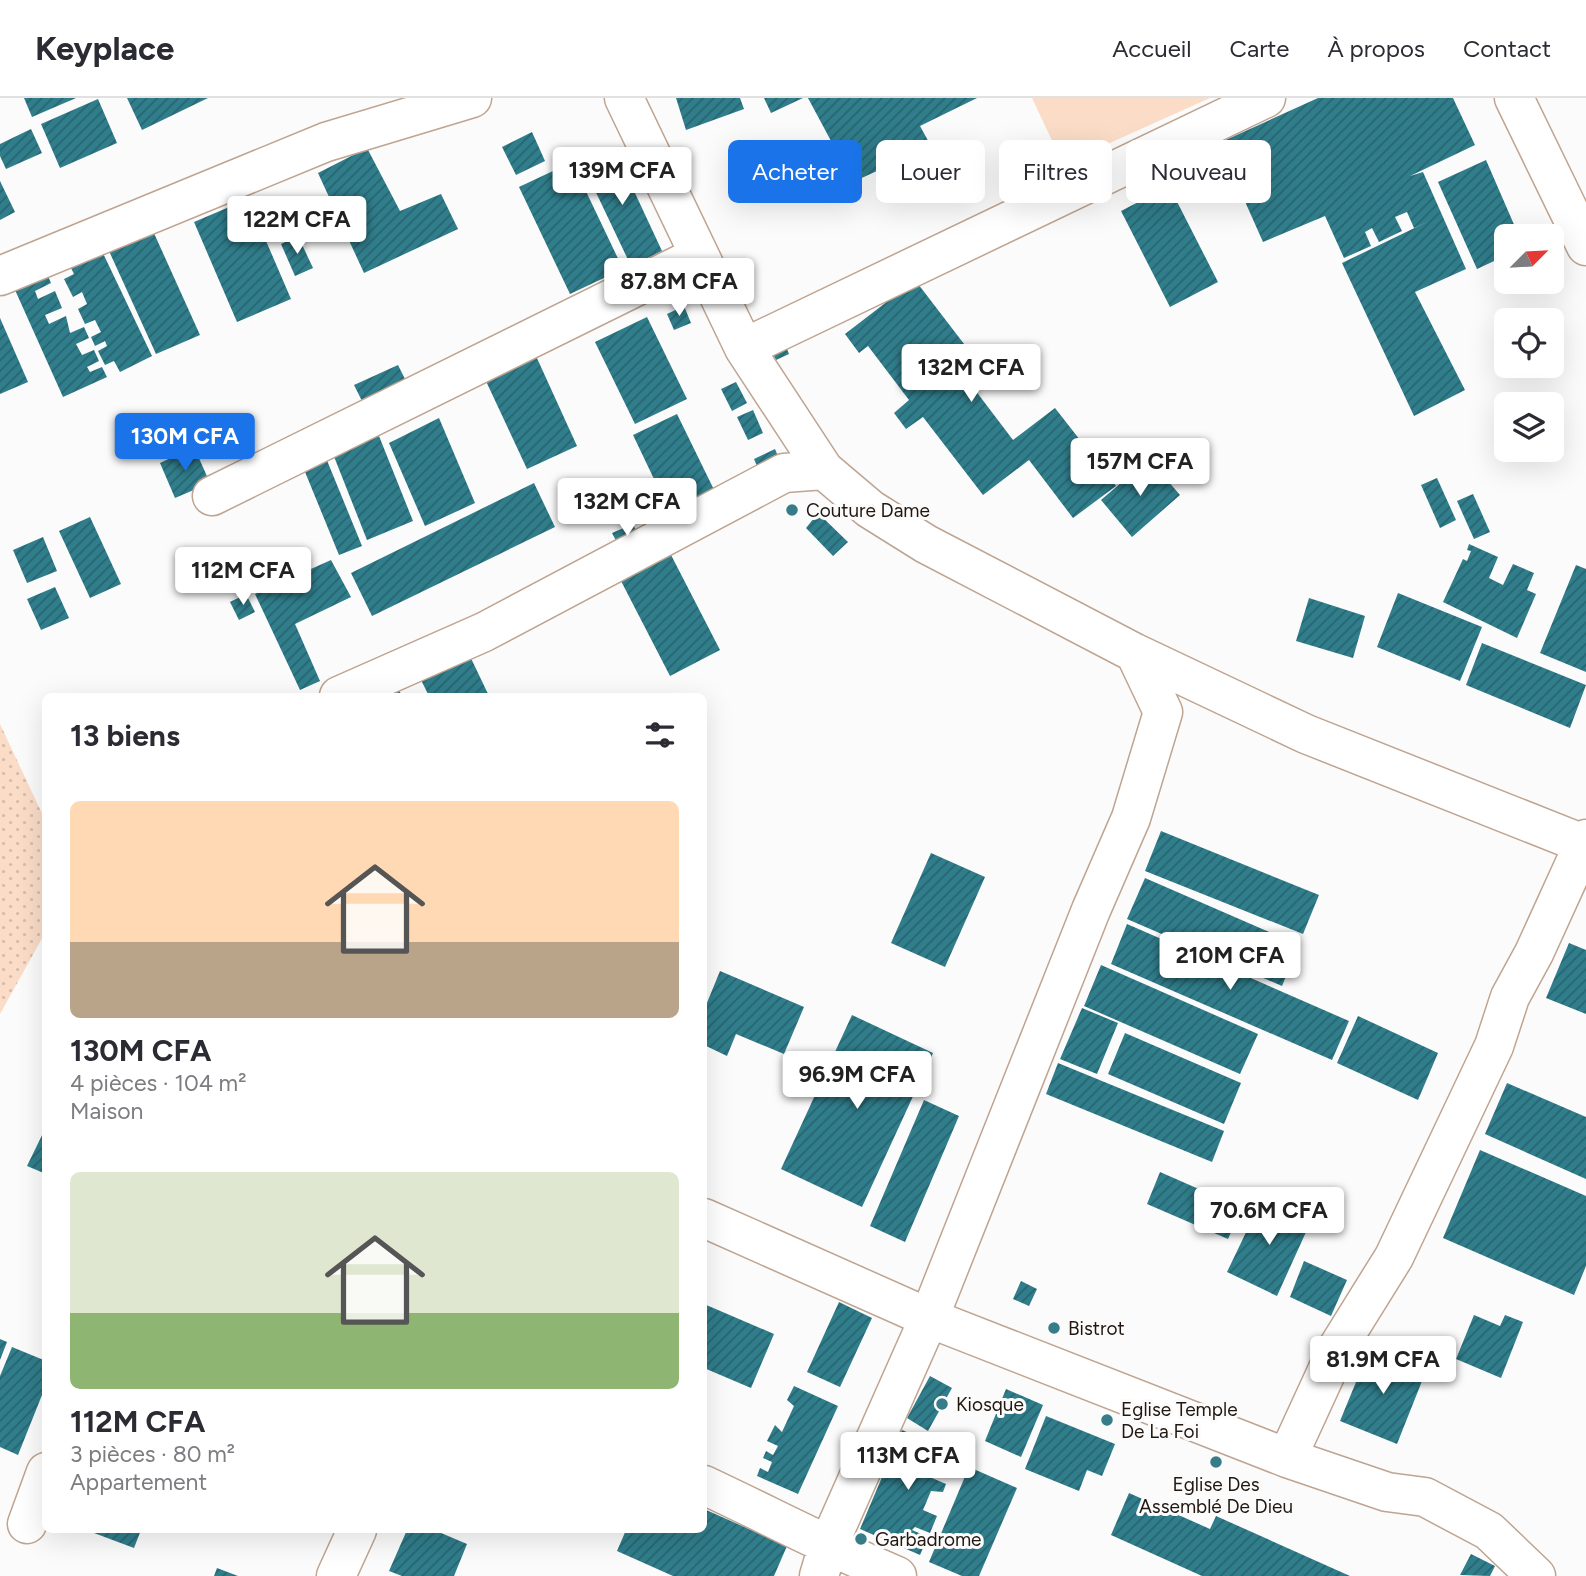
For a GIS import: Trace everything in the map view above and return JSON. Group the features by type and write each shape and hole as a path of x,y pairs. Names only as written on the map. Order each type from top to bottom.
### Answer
{"street":[{"path":"0,276 326,142 472,98"},
{"path":"624,98 744,348 824,470 870,509 926,544 1135,653 1306,734 1585,843 1534,953 1510,997 1494,1046 1394,1257 1338,1347 1287,1458"},
{"path":"744,348 1266,98"},
{"path":"1514,98 1586,246"},
{"path":"212,496 698,256"},
{"path":"346,693 484,632 784,473 824,470"},
{"path":"824,1561 929,1318 1091,910 1132,818 1163,712 1135,653"},
{"path":"707,1219 929,1318 1287,1458 1387,1492 1425,1497 1489,1531 1536,1576"},
{"path":"27,1524 42,1483"},
{"path":"707,1486 771,1515 824,1561 897,1576"},
{"path":"336,1576 356,1533"}],"shaded area":[{"path":"1032,98 1210,98 1112,142 1052,140"},
{"path":"0,724 42,813 42,938 0,1014"}],"building":[{"path":"24,98 76,98 32,117"},
{"path":"127,98 208,98 142,130"},
{"path":"676,98 740,98 744,109 686,130"},
{"path":"764,98 803,98 771,113"},
{"path":"808,98 977,98 920,126 928,140 876,140 876,171 862,178 862,140 830,140"},
{"path":"1318,98 1453,98 1475,145 1410,176 1423,172 1466,269 1415,292 1465,390 1414,416 1342,263 1429,221 1414,228 1407,212 1395,217 1402,231 1379,242 1372,228 1365,232 1371,246 1344,258 1325,216 1263,242 1246,203 1271,203 1271,140 1226,140"},
{"path":"98,99 117,143 60,168 41,124"},
{"path":"31,129 42,153 6,169 0,156 0,144"},
{"path":"532,132 545,161 516,175 502,147"},
{"path":"367,148 400,211 441,194 458,229 364,273 318,173"},
{"path":"614,148 662,251 631,266 582,163"},
{"path":"1486,160 1514,224 1494,224 1494,261 1477,269 1438,182"},
{"path":"572,162 623,269 570,294 519,187"},
{"path":"0,181 15,212 0,220"},
{"path":"248,199 291,299 237,322 194,222"},
{"path":"1136,203 1178,203 1218,282 1170,307 1121,211"},
{"path":"153,231 200,335 156,354 109,251"},
{"path":"298,236 313,268 295,276 281,244"},
{"path":"101,249 152,356 120,372 114,361 105,365 98,351 107,346 105,341 95,346 91,337 101,332 95,320 85,324 78,309 87,304 82,292 73,297 64,279 74,274 69,264"},
{"path":"44,267 51,283 35,291 38,299 55,291 62,308 45,315 49,324 66,316 70,333 84,327 89,338 76,344 82,355 94,350 99,361 87,367 90,372 102,367 107,377 63,397 11,281"},
{"path":"676,279 684,296 668,304 659,287"},
{"path":"915,280 984,370 969,382 1013,440 1055,408 1116,486 1073,518 1029,460 983,495 923,417 906,429 894,413 909,400 868,346 859,353 845,334"},
{"path":"684,306 691,323 674,330 667,314"},
{"path":"647,317 687,399 635,424 595,342"},
{"path":"0,318 28,382 0,394"},
{"path":"783,339 789,354 776,360 769,346"},
{"path":"536,356 577,446 527,469 485,379"},
{"path":"398,365 409,387 365,407 354,385"},
{"path":"736,382 747,403 732,411 721,389"},
{"path":"753,410 763,433 748,440 737,417"},
{"path":"677,414 720,502 675,523 633,435"},
{"path":"439,418 475,503 425,526 389,443"},
{"path":"379,436 413,521 367,540 333,454"},
{"path":"194,447 210,483 175,498 160,463"},
{"path":"775,449 782,466 761,476 754,459"},
{"path":"326,458 362,546 339,555 303,467"},
{"path":"1149,459 1180,495 1132,537 1101,500"},
{"path":"1437,478 1456,520 1440,528 1421,485"},
{"path":"534,483 555,527 372,616 351,573"},
{"path":"1473,494 1490,532 1474,539 1457,501"},
{"path":"818,513 848,542 833,556 806,528"},
{"path":"90,517 121,584 90,598 59,531"},
{"path":"633,524 641,542 622,552 612,533"},
{"path":"43,537 57,571 27,583 13,550"},
{"path":"1469,544 1498,557 1489,578 1503,585 1513,564 1534,573 1527,590 1536,594 1517,638 1443,602 1463,559 1467,561 1471,551 1467,550"},
{"path":"670,553 720,650 670,676 620,579"},
{"path":"331,560 351,597 295,624 320,681 300,690 255,594"},
{"path":"1576,565 1586,569 1586,672 1540,653"},
{"path":"55,587 69,618 41,630 27,599"},
{"path":"1398,593 1482,627 1460,681 1377,647"},
{"path":"246,594 255,612 239,620 230,602"},
{"path":"1309,598 1365,616 1353,658 1296,641"},
{"path":"1482,643 1586,685 1570,728 1466,685"},
{"path":"468,652 488,693 428,693 419,676"},
{"path":"398,688 400,693 387,693"},
{"path":"1161,831 1319,895 1303,934 1145,871"},
{"path":"931,853 985,877 945,967 891,943"},
{"path":"1145,878 1299,945 1282,986 1127,919"},
{"path":"1127,924 1349,1021 1332,1060 1111,964"},
{"path":"1569,943 1586,950 1586,1014 1546,998"},
{"path":"1101,965 1258,1034 1240,1074 1084,1006"},
{"path":"720,971 804,1007 784,1054 736,1034 727,1056 707,1046 707,1003"},
{"path":"1082,1008 1118,1023 1097,1074 1060,1059"},
{"path":"852,1015 933,1053 862,1207 781,1169"},
{"path":"1358,1016 1438,1053 1418,1100 1337,1063"},
{"path":"1125,1033 1241,1083 1224,1124 1108,1074"},
{"path":"1058,1063 1224,1131 1212,1162 1046,1094"},
{"path":"1507,1083 1586,1117 1586,1179 1485,1134"},
{"path":"924,1100 959,1116 905,1242 870,1226"},
{"path":"42,1135 42,1172 27,1166"},
{"path":"1480,1150 1586,1196 1586,1266 1574,1295 1443,1238"},
{"path":"1160,1172 1242,1208 1228,1239 1147,1204"},
{"path":"1263,1197 1311,1221 1277,1296 1227,1272"},
{"path":"1304,1261 1347,1280 1331,1316 1290,1297"},
{"path":"1021,1281 1037,1289 1029,1306 1013,1299"},
{"path":"839,1302 872,1318 840,1387 807,1372"},
{"path":"707,1305 774,1334 751,1388 707,1369"},
{"path":"1474,1315 1500,1326 1505,1315 1523,1322 1501,1378 1456,1359"},
{"path":"0,1339 7,1342 0,1360"},
{"path":"12,1347 42,1359 42,1395 18,1455 0,1447 0,1376"},
{"path":"1370,1348 1426,1371 1397,1444 1340,1421"},
{"path":"930,1376 952,1388 928,1431 907,1418"},
{"path":"794,1386 838,1406 798,1494 757,1476 760,1468 768,1472 772,1462 763,1458 766,1451 773,1455 778,1446 767,1441 775,1425 782,1432 794,1406 787,1400"},
{"path":"1006,1389 1043,1405 1021,1457 985,1441"},
{"path":"1046,1416 1115,1444 1102,1476 1087,1470 1079,1491 1025,1469"},
{"path":"902,1430 963,1456 956,1473 938,1465 932,1478 946,1484 943,1492 931,1491 923,1510 937,1516 930,1533 915,1527 912,1530 928,1537 920,1555 860,1529"},
{"path":"969,1467 1017,1488 979,1576 962,1576 929,1562"},
{"path":"1129,1493 1210,1529 1216,1516 1350,1576 1202,1576 1111,1535"},
{"path":"707,1510 787,1546 774,1576 673,1576 617,1551 625,1533 707,1533"},
{"path":"94,1533 140,1533 134,1548"},
{"path":"406,1533 441,1533 467,1544 454,1576 402,1576 389,1571"},
{"path":"1471,1554 1495,1566 1490,1576 1460,1575"},
{"path":"217,1568 238,1576 214,1576"}],"place":[{"name":"Couture Dame","path":"792,510"},
{"name":"Bistrot","path":"1054,1328"},
{"name":"Kiosque","path":"942,1404"},
{"name":"Eglise Temple De La Foi","path":"1107,1420"},
{"name":"Eglise Des Assemblé De Dieu","path":"1216,1462"},
{"name":"Garbadrome","path":"861,1539"}]}
